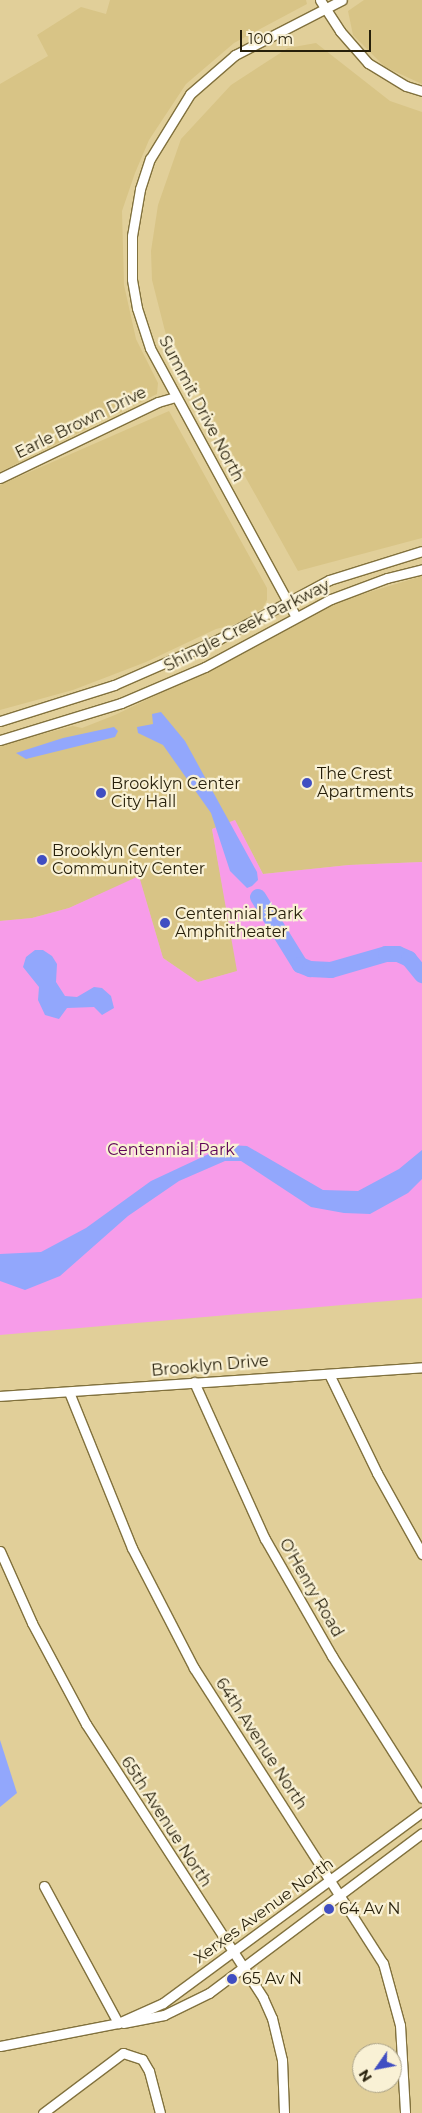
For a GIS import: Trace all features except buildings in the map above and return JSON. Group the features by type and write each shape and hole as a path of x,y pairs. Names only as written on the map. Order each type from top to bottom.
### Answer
{"street":[{"path":"320,0 340,31 368,62 399,82 422,91"},
{"name":"Summit Drive North","path":"296,617 175,397 145,334 132,279 133,222 150,159 175,116 209,76 252,45 342,0"},
{"name":"Earle Brown Drive","path":"0,478 158,402 175,397"},
{"name":"Shingle Creek Parkway","path":"0,721 60,705 143,674 219,639 286,601 369,565 422,551"},
{"name":"Shingle Creek Parkway","path":"0,740 66,722 150,691 228,656 296,617 367,585 422,569"},
{"name":"Brooklyn Drive","path":"0,1396 422,1367"},
{"path":"329,1374 377,1473 422,1554"},
{"name":"O'Henry Road","path":"194,1382 265,1539 332,1656 422,1798"},
{"name":"64th Avenue North","path":"69,1392 132,1548 194,1668 372,1942 394,1994 401,2032 405,2113"},
{"name":"65th Avenue North","path":"0,1551 32,1623 73,1702 232,1954 263,1998 272,2018 282,2060 284,2113"},
{"name":"Xerxes Avenue North","path":"118,2023 163,2003 232,1954 422,1812"},
{"name":"Xerxes Avenue North","path":"0,2046 118,2023 142,2022 183,2008 209,1993 422,1833"},
{"path":"44,1886 118,2023"},
{"path":"43,2113 123,2053 142,2059 149,2071 160,2113"}],"shaded area":[{"path":"110,0 306,0 307,4 234,43 186,84 149,140 135,173 122,211 124,285 136,339 158,383 157,394 0,472 0,84 48,56 37,35 81,7 106,14"},
{"path":"364,0 422,0 422,84 385,67 353,35 348,11"},
{"path":"316,43 390,101 422,112 422,538 298,571 166,335 152,280 151,251 158,205 181,139 231,85 288,48"},
{"path":"169,411 267,588 267,600 263,608 240,623 216,629 146,662 73,690 0,710 0,485"},
{"path":"422,576 422,862 349,865 263,874 235,820 212,829 238,971 198,982 163,958 139,877 69,908 32,918 0,921 0,745 73,726 82,728 115,715 256,647 327,605"}],"green space":[{"name":"Centennial Park","path":"235,820 263,874 349,865 422,862 422,1298 0,1335 0,921 32,918 69,908 139,876 163,958 198,982 237,971 212,829"}],"water":[{"path":"161,712 185,741 257,872 258,880 252,886 247,888 230,871 211,813 163,745 138,733 137,727 153,724 152,714"},
{"path":"114,727 118,731 115,737 26,759 16,753 63,738"},
{"path":"35,950 43,950 52,956 57,964 56,982 65,996 77,997 94,987 102,988 111,996 114,1008 102,1015 94,1007 67,1008 59,1019 45,1015 38,1000 39,987 23,967 26,957"},
{"path":"228,1145 247,1146 323,1190 358,1191 399,1169 422,1150 422,1179 408,1193 370,1214 344,1213 311,1207 241,1161 225,1161 179,1181 128,1216 60,1276 25,1290 0,1281 0,1254 41,1252 86,1228 151,1181"},
{"path":"0,1740 17,1793 0,1807"}],"waterway":[{"path":"258,897 300,965 310,969 331,970 386,954 398,954 409,959 422,975"}],"place":[{"name":"The Crest Apartments","path":"307,783"},
{"name":"Brooklyn Center City Hall","path":"101,793"},
{"name":"Brooklyn Center Community Center","path":"42,860"},
{"name":"Centennial Park Amphitheater","path":"165,923"},
{"name":"64 Av N","path":"329,1909"},
{"name":"65 Av N","path":"232,1979"}]}
